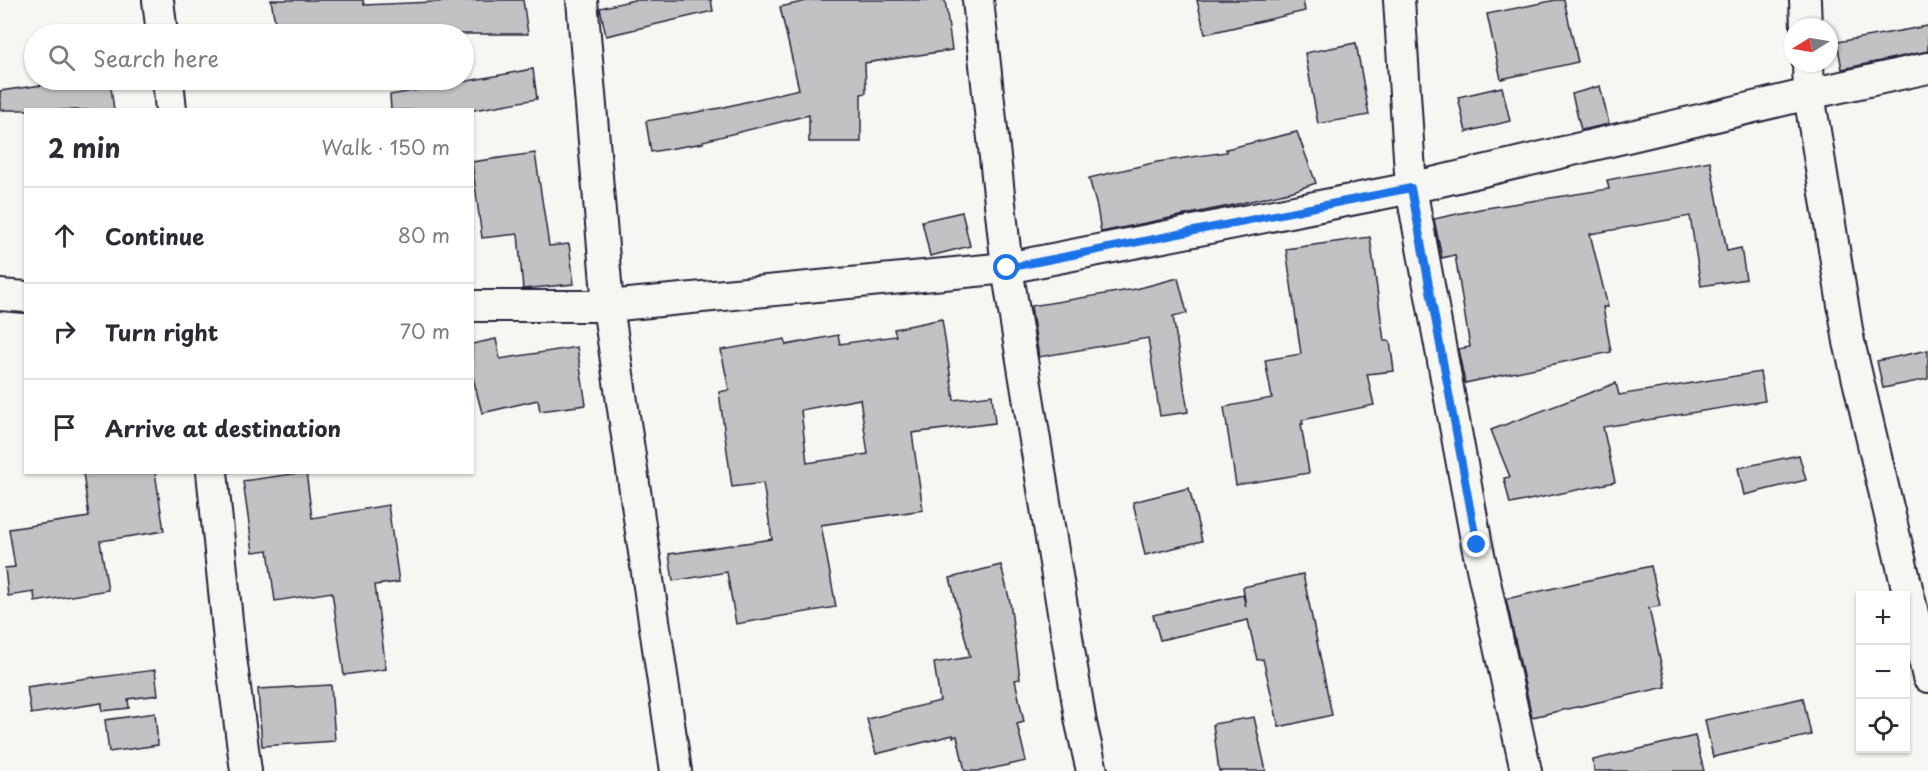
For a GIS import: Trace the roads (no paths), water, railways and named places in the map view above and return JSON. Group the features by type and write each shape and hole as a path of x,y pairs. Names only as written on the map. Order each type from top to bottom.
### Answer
{"street":[{"path":"158,0 161,24"},
{"path":"582,0 608,306 676,771"},
{"path":"978,0 1007,268 1081,723 1092,771"},
{"path":"1398,0 1411,188 1477,545 1526,771"},
{"path":"1805,0 1806,18"},
{"path":"474,306 608,306 1007,268 1411,188 1928,68"},
{"path":"1808,72 1809,94 1849,342 1928,677"},
{"path":"169,90 171,108"},
{"path":"0,295 24,297"},
{"path":"212,474 230,650 246,771"}]}
